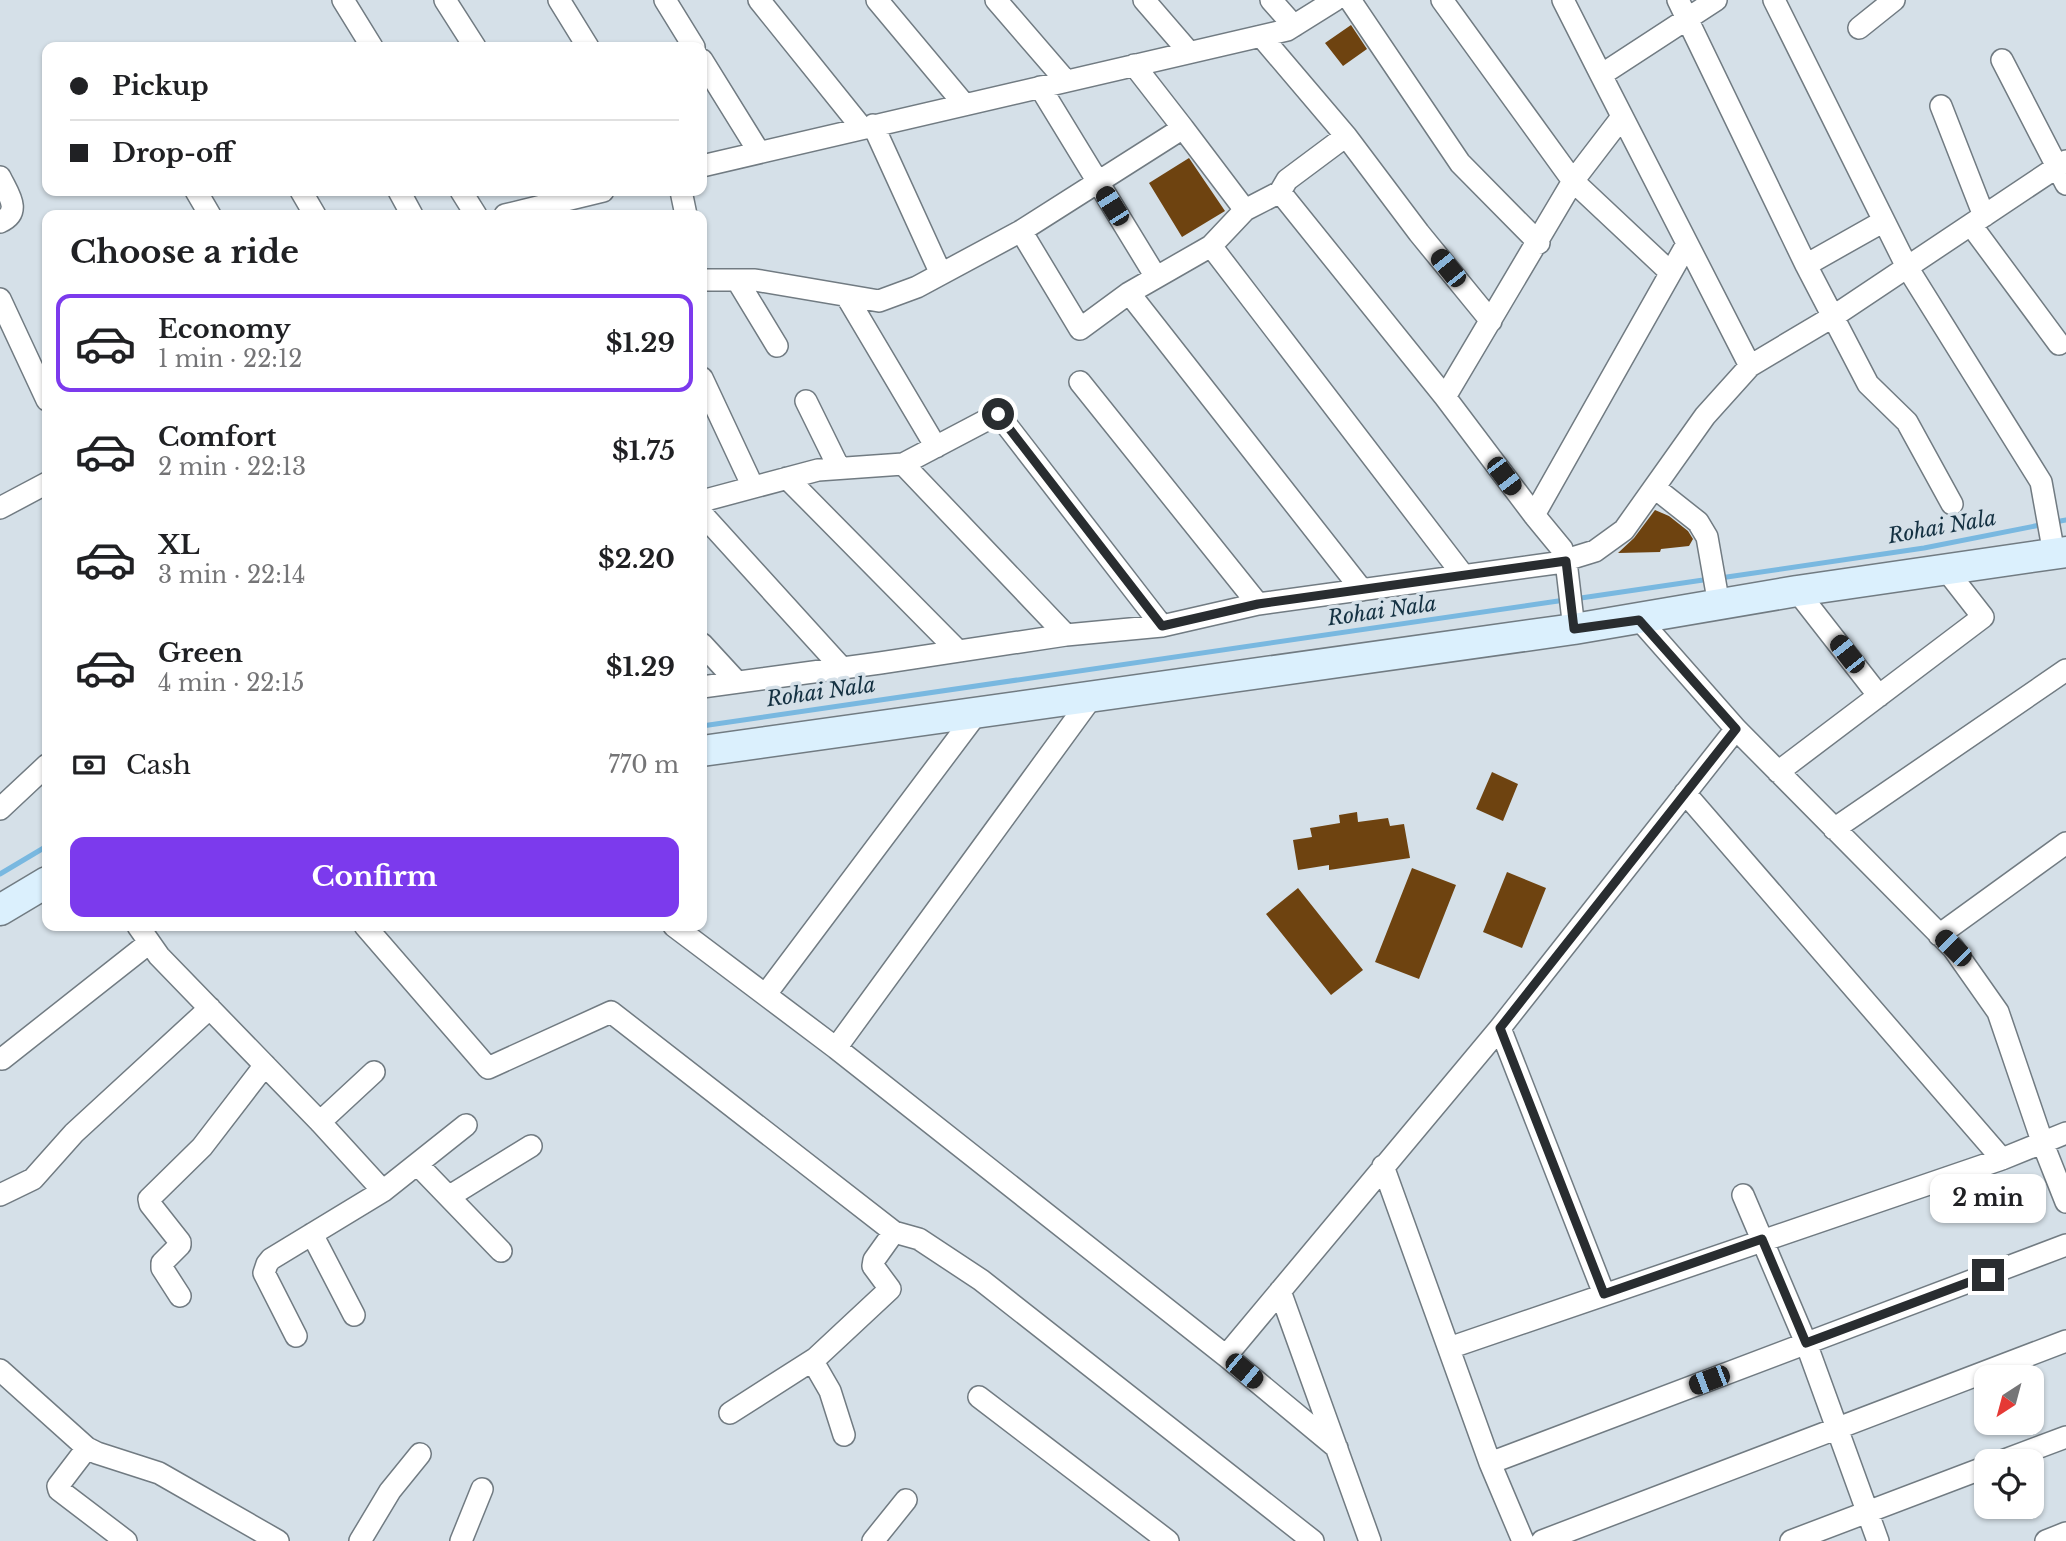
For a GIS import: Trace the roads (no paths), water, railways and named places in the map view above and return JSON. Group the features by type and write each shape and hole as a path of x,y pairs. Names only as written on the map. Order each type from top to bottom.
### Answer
{"street":[{"path":"343,0 369,42"},
{"path":"444,0 472,42"},
{"path":"559,0 585,42"},
{"path":"664,0 691,42"},
{"path":"759,0 867,127 941,274"},
{"path":"877,0 964,104"},
{"path":"996,0 1066,81"},
{"path":"1144,0 1189,52"},
{"path":"1271,0 1294,26"},
{"path":"707,165 1287,30 1335,0"},
{"path":"1350,0 1460,163 1539,243"},
{"path":"1442,0 1573,181 1670,272"},
{"path":"1563,0 1750,366"},
{"path":"1601,75 1682,10 1716,0"},
{"path":"707,750 1092,697 1574,625 1639,620 1718,599 1947,571 2057,549 2041,482 1907,267 1774,0"},
{"path":"1859,28 1894,0"},
{"path":"1682,10 1868,384 1907,422 1952,504"},
{"path":"1261,36 1346,136 1419,233 1492,321"},
{"path":"707,686 1066,635 1162,626 1258,604 1566,564 1595,551 1624,530 1705,416 1750,366 1834,316 1977,220 2063,170 2002,60"},
{"path":"1134,65 1245,210"},
{"path":"707,68 759,152"},
{"path":"1040,87 1156,277"},
{"path":"1941,106 1977,220 2059,344"},
{"path":"1445,397 1539,243 1573,181 1622,117"},
{"path":"707,280 755,280 879,301 917,287 1021,231 1183,128"},
{"path":"1021,231 1080,329 1129,293 1211,246 1245,210 1280,192 1287,180 1346,136"},
{"path":"0,177 14,206 8,219 0,222"},
{"path":"1280,192 1445,397 1562,549 1574,625"},
{"path":"521,210 566,196"},
{"path":"1807,265 1884,221"},
{"path":"1534,515 1687,244"},
{"path":"1211,246 1463,576"},
{"path":"737,280 777,346"},
{"path":"1129,293 1362,590"},
{"path":"847,297 936,447"},
{"path":"0,299 42,389"},
{"path":"1080,382 1258,604"},
{"path":"707,388 754,487"},
{"path":"806,401 839,468"},
{"path":"707,500 818,470 903,464 998,414 1162,626"},
{"path":"903,464 1066,635"},
{"path":"787,478 958,651"},
{"path":"0,508 42,486"},
{"path":"1655,488 1698,522 1707,537 1718,599"},
{"path":"707,520 841,667"},
{"path":"1778,772 1983,617 1947,571"},
{"path":"1797,591 1879,696"},
{"path":"1639,620 1736,729 1953,948 1998,1012 2043,1144 2066,1202"},
{"path":"707,649 737,682"},
{"path":"1834,829 2066,670"},
{"path":"836,1048 1092,697"},
{"path":"766,994 977,713"},
{"path":"1226,1356 1500,1028 1736,729"},
{"path":"0,809 42,770"},
{"path":"1685,793 2002,1159"},
{"path":"1939,935 2066,843"},
{"path":"0,910 42,885"},
{"path":"369,931 488,1068 611,1012 894,1232 919,1239 981,1280 1313,1541"},
{"path":"681,931 836,1048 1226,1356 1337,1448"},
{"path":"2,1059 144,934 383,1191"},
{"path":"0,1195 33,1179 74,1133 210,1007"},
{"path":"1500,1028 1604,1294"},
{"path":"180,1296 162,1268 162,1263 180,1245 180,1241 150,1204 149,1199 202,1147 265,1065"},
{"path":"320,1122 374,1072"},
{"path":"296,1336 264,1273 271,1259 383,1191 466,1125"},
{"path":"1449,1348 2002,1159 2066,1133"},
{"path":"450,1196 531,1146"},
{"path":"418,1164 502,1251"},
{"path":"1383,1166 1490,1463 1523,1541"},
{"path":"1743,1195 1806,1343 1878,1541"},
{"path":"730,1413 816,1358 890,1289 873,1266 874,1260 894,1232"},
{"path":"312,1234 354,1315"},
{"path":"1490,1463 2066,1245"},
{"path":"1280,1291 1370,1541"},
{"path":"1542,1541 2066,1341"},
{"path":"816,1358 815,1365 830,1391 844,1434"},
{"path":"0,1370 87,1448 159,1473 278,1541"},
{"path":"979,1397 1168,1541"},
{"path":"2034,1449 2066,1437"},
{"path":"87,1448 58,1486 59,1490 126,1541"},
{"path":"360,1541 390,1491 420,1454"},
{"path":"1791,1541 1974,1472"},
{"path":"461,1541 482,1489"},
{"path":"873,1541 906,1500"},
{"path":"2046,1541 2066,1533"}],"waterway":[{"name":"Rohai Nala","path":"2055,522 2066,520"},
{"name":"Rohai Nala","path":"1720,578 1924,548 2045,524"},
{"name":"Rohai Nala","path":"1574,599 1710,579"},
{"name":"Rohai Nala","path":"707,725 1565,600"},
{"name":"Rohai Nala","path":"0,874 42,849"}]}
